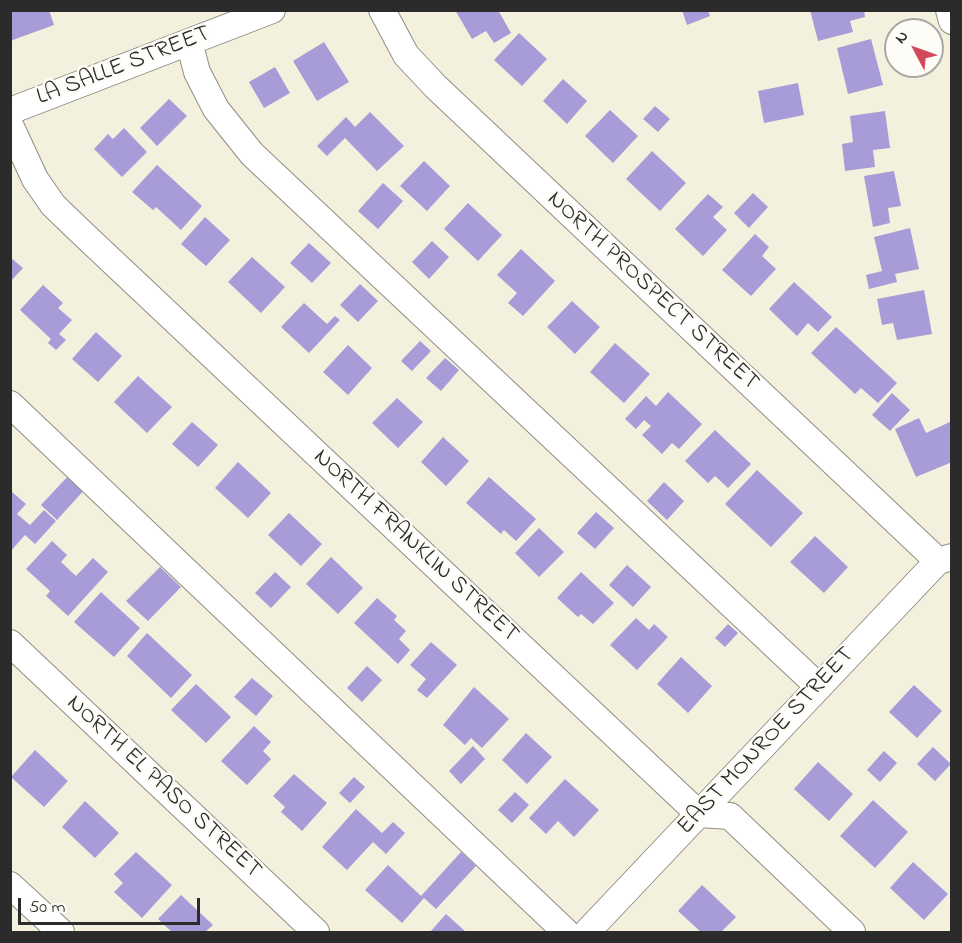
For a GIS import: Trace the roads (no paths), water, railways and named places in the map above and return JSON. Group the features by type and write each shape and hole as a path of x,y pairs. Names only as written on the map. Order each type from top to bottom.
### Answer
{"street":[{"name":"LA SALLE STREET","path":"10,111 272,10"},
{"name":"NORTH PROSPECT STREET","path":"382,10 406,55 435,86 944,559"},
{"path":"949,10 951,21"},
{"path":"189,42 197,72 216,109 252,154 819,687"},
{"name":"NORTH FRANKLIN STREET","path":"10,125 35,179 53,205 699,814"},
{"path":"10,404 566,933"},
{"name":"EAST MONROE STREET","path":"587,933 819,687 944,559"},
{"name":"NORTH EL PASO STREET","path":"10,644 316,933"},
{"path":"699,814 730,816 852,933"},
{"path":"10,885 61,933"}]}
